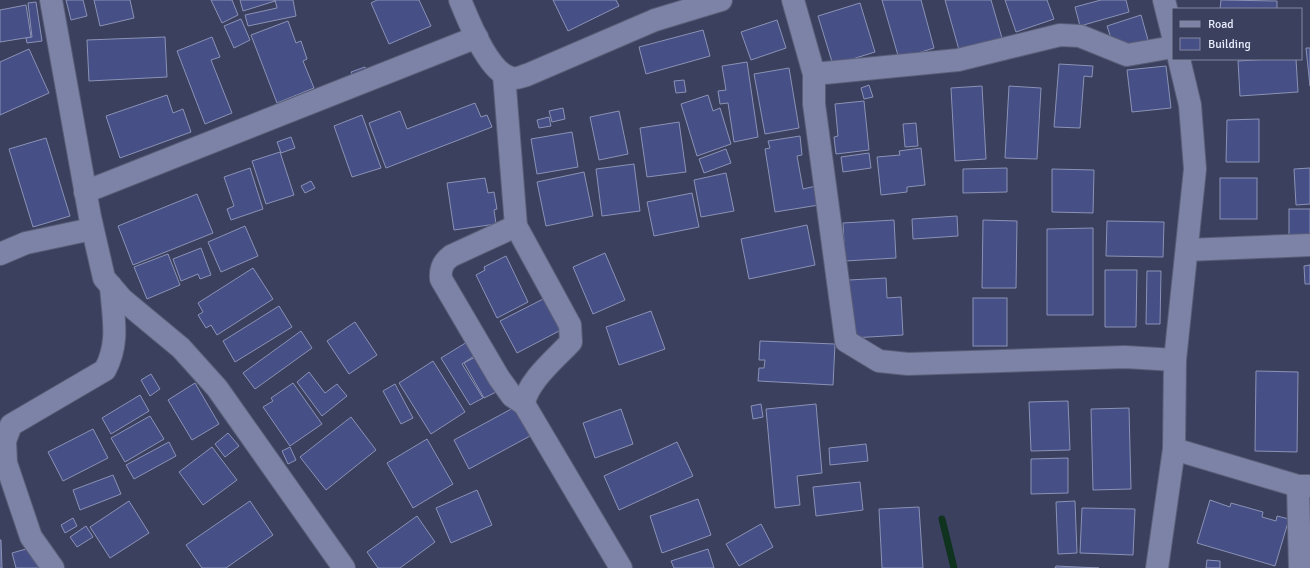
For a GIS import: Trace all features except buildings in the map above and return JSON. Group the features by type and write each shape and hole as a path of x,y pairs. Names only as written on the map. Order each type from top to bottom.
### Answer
{"street":[{"path":"51,0 92,229 104,278 122,299 181,348 217,388 344,568"},
{"path":"460,0 477,37 493,65 504,74 514,78 528,75 655,20 721,0"},
{"path":"793,0 814,74 814,104 846,341 879,361 908,364 1125,357 1176,360"},
{"path":"1164,0 1172,32"},
{"path":"814,74 958,60 1060,35 1080,36 1127,55 1172,47"},
{"path":"85,192 477,37"},
{"path":"1157,568 1174,449 1176,360 1195,169 1190,105 1179,60"},
{"path":"504,74 516,226 570,325 571,342 532,384 525,398 524,404"},
{"path":"516,226 451,256 445,261 440,272 441,279 498,378 512,396 524,404 621,568"},
{"path":"0,254 26,243 92,229"},
{"path":"1187,250 1310,245"},
{"path":"53,568 31,538 6,463 5,441 12,425 105,370 112,357 115,345 111,286"},
{"path":"1174,449 1304,486 1300,568"}],"waterway":[{"path":"942,519 954,568"}]}
